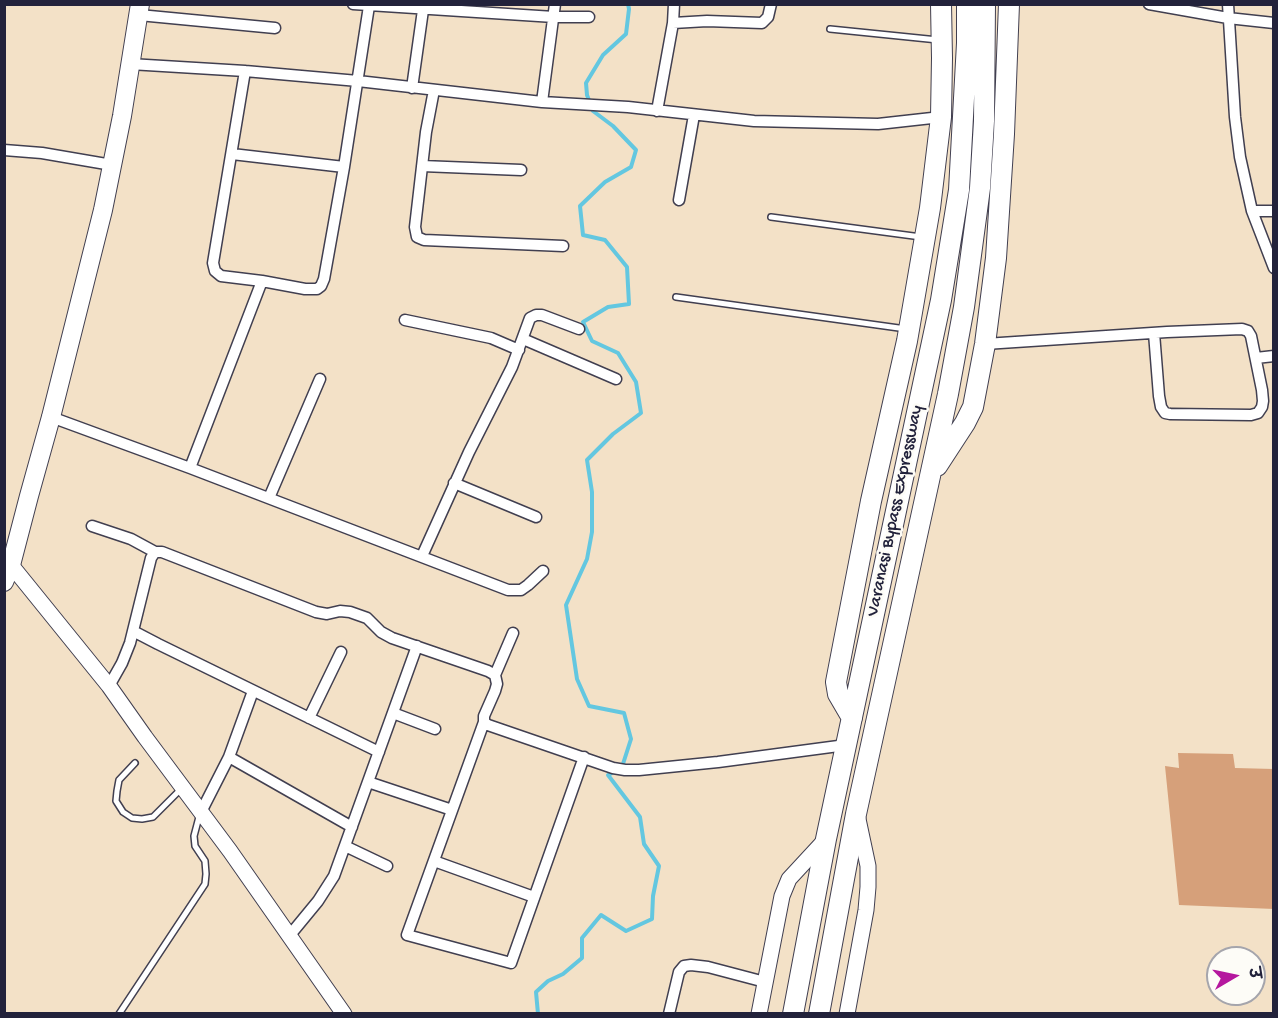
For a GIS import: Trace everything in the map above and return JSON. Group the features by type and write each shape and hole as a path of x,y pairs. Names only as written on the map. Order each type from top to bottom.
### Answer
{"highway":[{"path":"852,718 838,694 836,682 871,501 909,330 930,208 941,117 941,4"},
{"name":"Varanasi Bypass Expressway","path":"793,1014 826,839 947,267 959,190 968,43 967,4"},
{"name":"Varanasi Bypass Expressway","path":"819,1014 856,814 948,394 964,307 980,189 984,121 985,4"},
{"path":"929,478 973,407 985,344 996,258 1009,4"}],"main road":[{"path":"7,570 51,417 98,230 140,10"}],"street":[{"path":"353,4 423,10 589,17"},
{"path":"542,102 555,4"},
{"path":"657,111 673,23 674,4"},
{"path":"673,23 707,21 762,23 768,17 771,4"},
{"path":"1149,4 1228,18 1274,22"},
{"path":"1228,4 1235,117 1240,157 1252,211 1274,268"},
{"path":"246,71 213,263 215,272 221,276 317,289 324,279 369,6"},
{"path":"140,10 275,28"},
{"path":"412,88 423,10"},
{"path":"130,64 358,81 542,102 600,105 754,121 878,124 941,117"},
{"path":"434,90 422,166 415,227 417,237 424,240 563,246"},
{"path":"679,200 694,115"},
{"path":"4,150 42,153 112,165"},
{"path":"232,154 344,167"},
{"path":"422,166 521,170"},
{"path":"1252,211 1274,211"},
{"path":"190,468 262,281"},
{"path":"422,556 468,452 513,367 530,318 542,315 579,329"},
{"path":"405,320 521,345 616,379"},
{"path":"985,344 1154,333 1230,329 1248,331 1256,358 1263,401 1258,413 1251,415 1170,414 1165,412 1161,407 1159,396 1154,333"},
{"path":"1256,358 1274,356"},
{"path":"269,498 320,379"},
{"path":"51,417 508,590 521,590 543,571"},
{"path":"454,483 536,517"},
{"path":"92,525 131,539 155,552 162,552 316,612 327,614 340,611 350,612 367,618 381,632 392,638 495,675"},
{"path":"109,686 130,643 151,558 155,552"},
{"path":"7,570 109,686 290,935 344,1014"},
{"path":"133,631 379,752"},
{"path":"513,633 495,675 495,691 486,710 484,722 407,935 511,963 584,757"},
{"path":"290,935 334,876 417,646"},
{"path":"309,718 341,652"},
{"path":"201,812 229,757 253,691"},
{"path":"393,713 435,729"},
{"path":"484,722 613,768 625,770 718,762 846,745"},
{"path":"229,757 352,827"},
{"path":"368,782 452,810"},
{"path":"847,1014 868,887 868,866 856,814"},
{"path":"759,1014 782,896 789,879 826,839"},
{"path":"345,846 387,866"},
{"path":"434,861 534,897"},
{"path":"669,1014 679,972 684,966 708,967 765,982"}],"lane":[{"path":"830,29 942,40"},
{"path":"771,218 925,237"},
{"path":"676,297 909,330"},
{"path":"135,763 119,780 116,801 123,812 132,818 153,817 183,787"},
{"path":"119,1014 205,884 205,861 195,846 194,836 201,812"}],"building":[{"path":"1178,753 1233,754 1235,768 1274,769 1274,909 1179,905 1165,766 1179,768"}],"waterway":[{"path":"622,767 631,739 624,713 589,706 577,679 566,605 587,559 592,532 592,492 587,460 613,434 641,413 636,382 618,353 592,341 583,322 608,307 629,304 627,267 605,240 583,235 580,206 605,182 631,167 636,150 613,126 593,111 587,95 586,83 603,55 626,34 628,4"},
{"path":"538,1014 536,992 582,958 582,938 601,915 626,931 652,919 653,896 659,866 644,844 640,817 608,775 616,771"}]}
